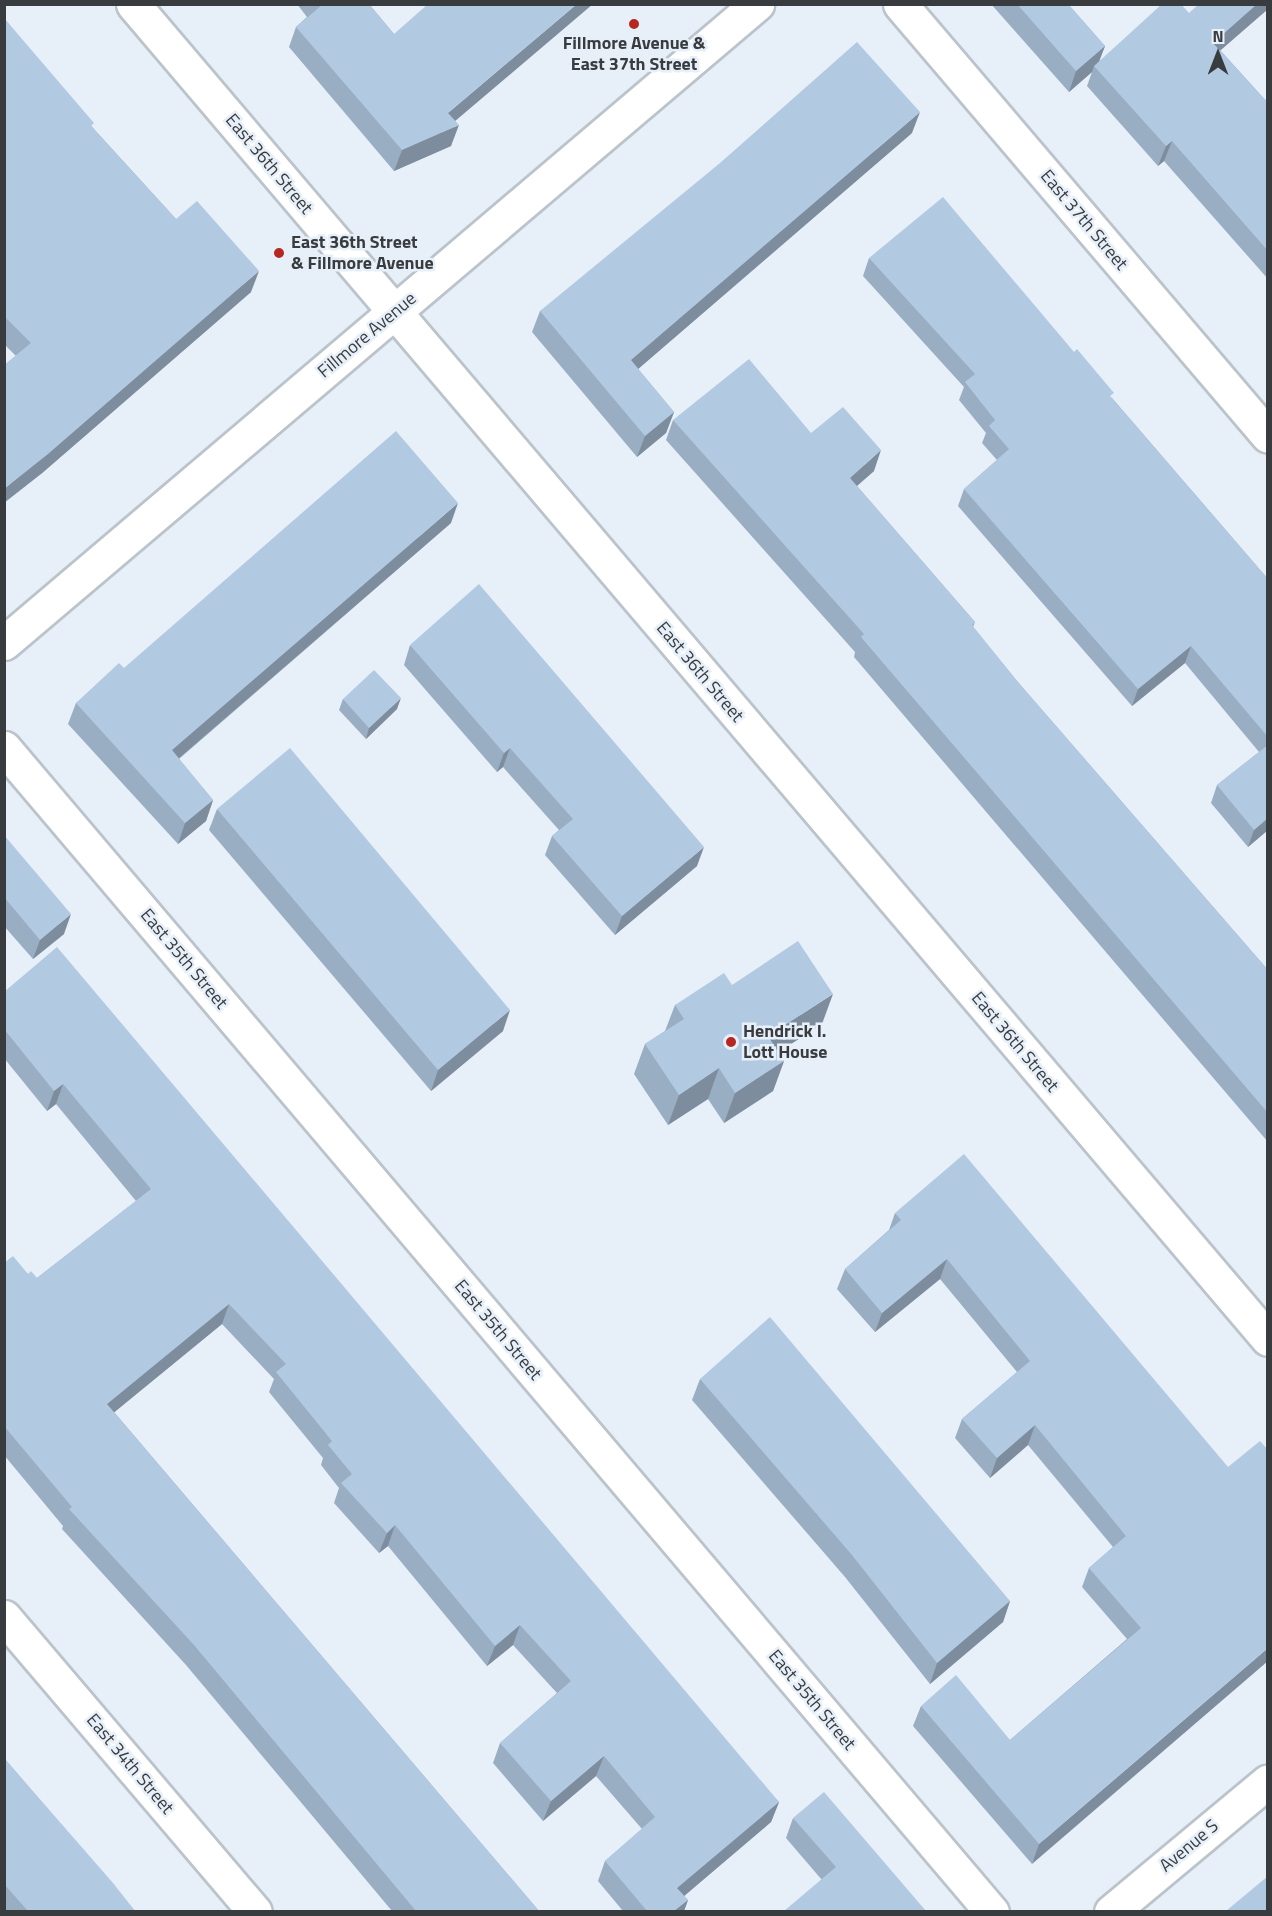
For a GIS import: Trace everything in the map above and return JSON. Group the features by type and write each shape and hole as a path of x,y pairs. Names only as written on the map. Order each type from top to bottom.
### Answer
{"street":[{"name":"East 36th Street","path":"134,4 1268,1339"},
{"name":"Fillmore Avenue","path":"4,643 757,4"},
{"name":"East 37th Street","path":"900,4 1268,436"},
{"name":"East 35th Street","path":"4,748 992,1911"},
{"name":"East 34th Street","path":"4,1617 255,1911"},
{"name":"Avenue S","path":"1111,1911 1268,1781"}],"building":[{"path":"321,4 369,4 394,34 428,4 577,4 448,113 459,125 402,150 296,27"},
{"path":"1017,4 1068,4 1105,46 1076,71"},
{"path":"1162,4 1181,4 1189,13 1199,4 1257,4 1213,43 1268,103 1268,251 1172,141 1166,146 1094,66"},
{"path":"4,18 94,123 91,126 176,219 197,201 259,271 48,454 4,489 4,365 31,343 4,316"},
{"path":"857,42 920,112 631,360 674,412 645,436 540,311 720,163"},
{"path":"943,197 1074,352 1077,349 1114,393 1110,396 1268,579 1268,737 1191,646 1138,689 964,489 1009,449 989,426 995,420 965,382 975,374 869,258"},
{"path":"749,359 811,433 843,407 881,450 850,478 975,622 972,625 1017,681 1268,970 1268,1113 861,637 864,634 673,420"},
{"path":"396,431 458,503 172,750 213,800 185,823 76,703 119,663 124,668"},
{"path":"479,584 704,847 622,916 552,836 573,819 510,748 504,753 410,645"},
{"path":"374,670 401,698 369,728 343,699"},
{"path":"1268,745 1268,818 1254,830 1217,785"},
{"path":"290,748 510,1010 438,1070 217,809"},
{"path":"4,835 71,914 40,940 4,897"},
{"name":"Hendrick I. Lott House","path":"798,941 833,994 768,1036 784,1061 735,1093 719,1068 679,1095 645,1044 684,1019 675,1005 724,973 732,985"},
{"path":"57,947 779,1802 677,1888 688,1900 674,1911 647,1911 605,1861 655,1817 604,1756 551,1801 500,1743 571,1681 520,1625 495,1646 395,1525 387,1533 341,1483 352,1474 328,1445 332,1441 276,1372 286,1364 229,1304 107,1404 539,1911 416,1911 194,1645 69,1509 72,1507 4,1426 4,1263 13,1256 28,1274 31,1271 37,1278 151,1189 63,1084 54,1091 4,1029 4,992"},
{"path":"964,1154 1228,1467 1260,1441 1268,1450 1268,1648 1039,1844 921,1706 956,1675 1010,1740 1141,1628 1089,1568 1126,1536 1035,1425 997,1458 962,1419 1030,1361 947,1259 882,1313 845,1269 901,1220 895,1213"},
{"path":"770,1317 1010,1601 937,1663 852,1555 700,1379"},
{"path":"4,1758 135,1911 28,1911 4,1884"},
{"path":"824,1792 926,1911 784,1911 836,1867 793,1818"},
{"path":"1268,1876 1268,1911 1226,1911"}],"place":[{"name":"Fillmore Avenue & East 37th Street","path":"634,24"},
{"name":"East 36th Street & Fillmore Avenue","path":"279,253"},
{"name":"Hendrick I. Lott House","path":"731,1042"}]}
